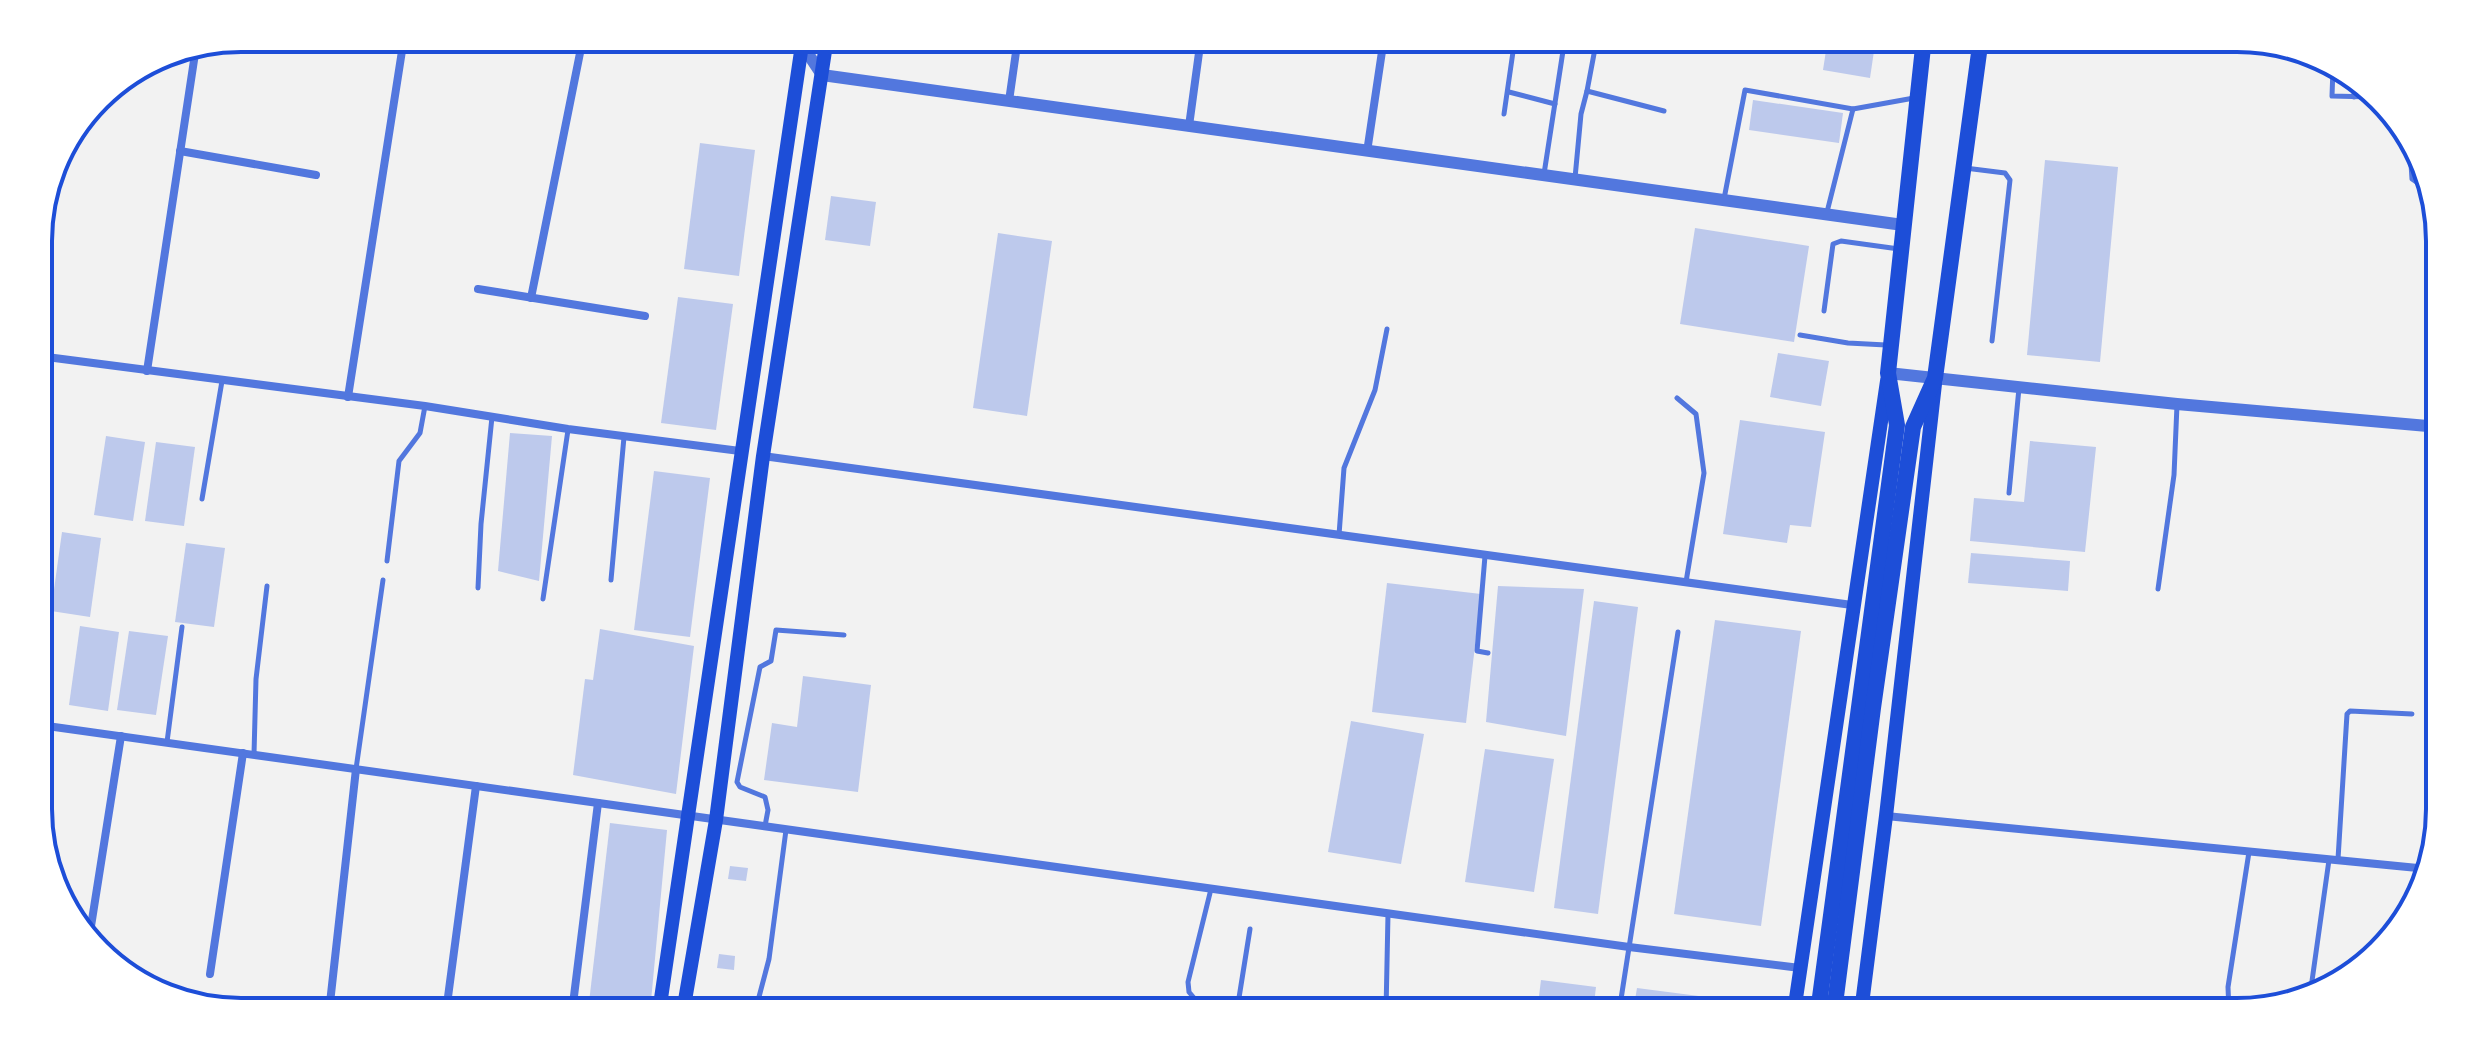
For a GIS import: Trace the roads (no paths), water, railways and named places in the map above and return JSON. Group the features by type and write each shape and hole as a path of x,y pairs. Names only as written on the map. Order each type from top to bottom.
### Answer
{"main road":[{"path":"661,998 799,52"},
{"path":"685,998 716,820 763,456 825,52"},
{"path":"1796,998 1888,373 1921,52"},
{"path":"1863,998 1935,378 1979,52"},
{"path":"1820,998 1897,425 1888,373"},
{"path":"1836,998 1913,427 1935,378"}],"street":[{"path":"348,397 402,52"},
{"path":"531,298 580,52"},
{"path":"808,52 822,75 1903,225"},
{"path":"1009,101 1016,52"},
{"path":"1189,126 1199,52"},
{"path":"1367,152 1382,52"},
{"path":"147,371 194,58"},
{"path":"180,151 316,175"},
{"path":"478,289 645,316"},
{"path":"52,358 740,451"},
{"path":"1888,373 2177,404 2426,426"},
{"path":"763,456 1852,605"},
{"path":"52,727 1629,947 1800,968"},
{"path":"91,924 121,736"},
{"path":"210,974 243,753"},
{"path":"331,998 356,769"},
{"path":"448,998 476,786"},
{"path":"574,998 598,803"},
{"path":"1886,816 2417,868"}],"lane":[{"path":"1504,114 1513,52"},
{"path":"1544,175 1563,52"},
{"path":"1575,179 1581,114 1594,52"},
{"path":"2333,78 2332,96 2359,97"},
{"path":"1724,200 1745,90 1853,109 1917,97"},
{"path":"1587,91 1664,111"},
{"path":"1509,92 1555,104"},
{"path":"2354,93 2354,97"},
{"path":"1826,214 1853,109"},
{"path":"1964,168 2005,173 2010,180 1992,341"},
{"path":"1824,311 1833,244 1841,241 1900,249"},
{"path":"1339,535 1344,468 1375,390 1387,329"},
{"path":"1800,335 1848,343 1891,345"},
{"path":"202,499 222,381"},
{"path":"2009,493 2019,387"},
{"path":"1677,398 1696,414 1704,473 1686,582"},
{"path":"2158,589 2174,475 2177,404"},
{"path":"387,561 399,461 420,433 425,406"},
{"path":"478,588 492,416"},
{"path":"543,599 568,429"},
{"path":"611,580 621,450 625,436"},
{"path":"1485,555 1477,651 1488,653"},
{"path":"356,769 383,580"},
{"path":"254,755 256,679 267,586"},
{"path":"167,742 182,627"},
{"path":"765,827 768,810 765,797 740,787 737,782 760,667 771,661 776,630 844,635"},
{"path":"1621,998 1678,632"},
{"path":"2312,983 2334,860 2347,714 2350,711 2412,714"},
{"path":"759,998 769,959 786,830"},
{"path":"2228,998 2249,851"},
{"path":"1194,998 1189,992 1188,982 1211,888"},
{"path":"1386,998 1388,913"},
{"path":"1239,998 1250,929"}]}
